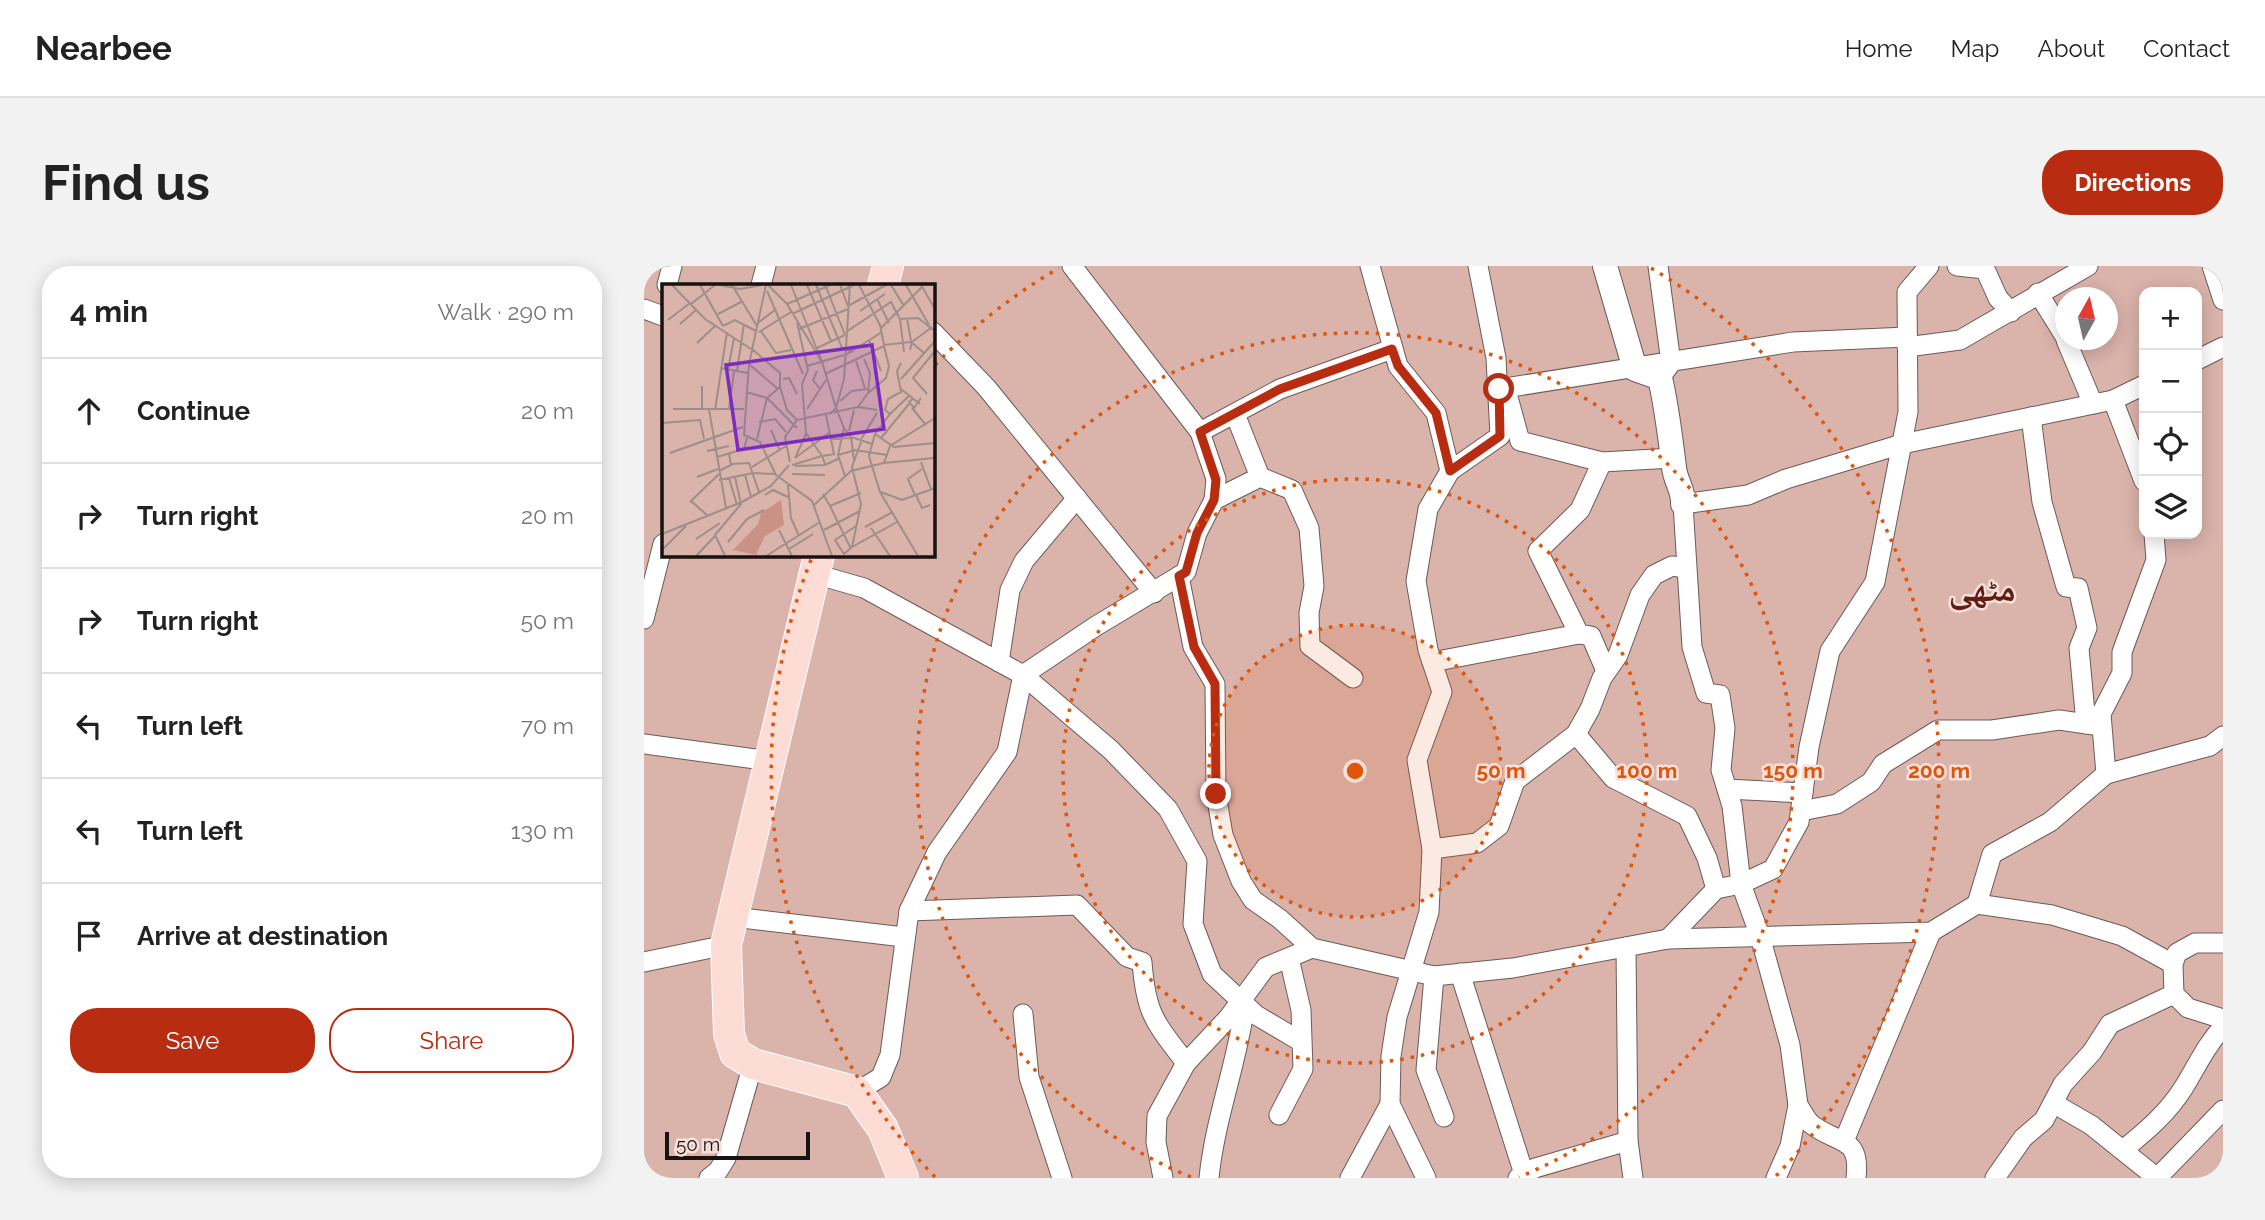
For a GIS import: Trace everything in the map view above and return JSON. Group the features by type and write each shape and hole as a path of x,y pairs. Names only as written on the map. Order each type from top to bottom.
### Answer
{"main road":[{"path":"883,284 888,266"},
{"path":"817,564 730,931 729,1034 736,1053 753,1064 858,1092 883,1129 902,1178"}],"street":[{"path":"667,284 672,266"},
{"path":"761,284 766,266"},
{"path":"858,1092 881,1077 890,1055 909,911 937,852 1007,752 1023,676 1096,625 1186,572 1197,533 1214,500 1216,480 1200,432 1072,266"},
{"path":"1370,266 1398,366 1436,413 1450,471"},
{"path":"1478,266 1502,390 1520,441 1602,462 1673,458"},
{"path":"1605,266 1635,369"},
{"path":"1658,266 1674,469 1683,493 1692,647 1706,693 1720,695 1725,728 1721,770 1732,806 1741,884 1760,936 1790,1045 1798,1105 1790,1146 1776,1178"},
{"path":"1668,939 1716,889 1741,884 1773,869 1799,822 1809,747 1830,651 1875,582 1908,412 1907,292 1929,266"},
{"path":"1956,266 1985,270 1998,298 2011,312"},
{"path":"1502,390 1635,369 1666,371 1794,342 1960,340 2088,266"},
{"path":"2212,266 2223,300"},
{"path":"2038,293 2055,321"},
{"path":"934,333 986,387 1154,593"},
{"path":"2202,358 2223,347"},
{"path":"1200,432 1280,389 1392,349"},
{"path":"2071,350 2093,404"},
{"path":"1683,504 1748,495 1786,479 1902,444 2112,400 2139,387"},
{"path":"1426,1178 1390,1104 1391,1056 1397,1017 1429,912 1432,849 1417,760 1442,692 1432,662 1416,581 1428,509 1450,471 1500,436 1502,390"},
{"path":"2112,400 2142,476"},
{"path":"1234,414 1260,477 1293,490 1309,528 1314,586 1309,613 1310,646 1353,678"},
{"path":"2031,417 2042,502 2066,587 2078,588 2087,628 2079,648 2093,725 2106,774"},
{"path":"1579,634 1538,551 1580,510 1602,462"},
{"path":"1214,500 1260,477"},
{"path":"999,662 1010,590 1024,561 1077,498"},
{"path":"2093,725 2123,673 2122,652 2156,559 2154,539"},
{"path":"644,619 662,548"},
{"path":"817,564 1023,676 1111,750 1168,809 1197,861 1193,924 1212,975 1243,1003 1300,1041"},
{"path":"1432,849 1477,843 1499,826 1515,781 1576,734 1606,671 1618,655 1640,595 1654,575 1672,566 1686,568"},
{"path":"1179,576 1194,647 1215,684 1216,794 1223,835 1241,881 1253,900 1280,919 1312,948 1434,976 1513,968 1668,939 1931,932 1977,904 2064,918 2122,936 2173,964"},
{"path":"1432,662 1579,634 1591,636 1606,671"},
{"path":"1727,789 1802,802 1837,804 1871,782 1884,764 1938,730 1992,730 2059,720 2093,725"},
{"path":"1576,734 1613,778 1687,816 1707,858 1716,889"},
{"path":"1977,904 1992,853 2050,822 2106,774 2210,746 2223,736"},
{"path":"644,744 770,761"},
{"path":"909,911 1077,905 1128,957 1142,962 1145,1000 1156,1023 1186,1063"},
{"path":"644,962 730,931 904,937"},
{"path":"1844,1141 1931,932"},
{"path":"2223,943 2195,943 2177,953 2173,964 2174,994 2188,1009 2223,1018"},
{"path":"1626,947 1628,1140 1633,1178"},
{"path":"1163,1178 1156,1142 1157,1116 1186,1063 1243,1003 1266,967 1312,948"},
{"path":"1279,1115 1303,1069 1301,1010 1289,958"},
{"path":"1460,973 1521,1176 1535,1168 1628,1140"},
{"path":"1434,976 1426,1070 1444,1117"},
{"path":"1995,1178 2023,1138 2045,1120 2063,1084 2092,1052 2110,1024 2174,994"},
{"path":"1209,1178 1223,1096 1239,1048 1243,1003"},
{"path":"1023,1014 1029,1077 1062,1178"},
{"path":"2123,1150 2161,1118 2223,1027"},
{"path":"709,1178 718,1171 726,1158 753,1064"},
{"path":"2053,1103 2091,1125 2157,1178 2223,1110"},
{"path":"1350,1178 1390,1104"},
{"path":"1798,1105 1810,1123 1853,1147 1858,1156 1856,1178"}],"shaded area":[{"path":"644,266 2223,266 2223,1178 644,1178"}],"district":[{"name":"مٹھی","path":"1982,589"}],"route":[{"path":"1216,794 1215,684 1194,647 1179,576 1186,572 1197,533 1214,500 1216,480 1200,432 1280,389 1392,349 1398,366 1436,413 1450,471 1500,436 1499,389"}]}
